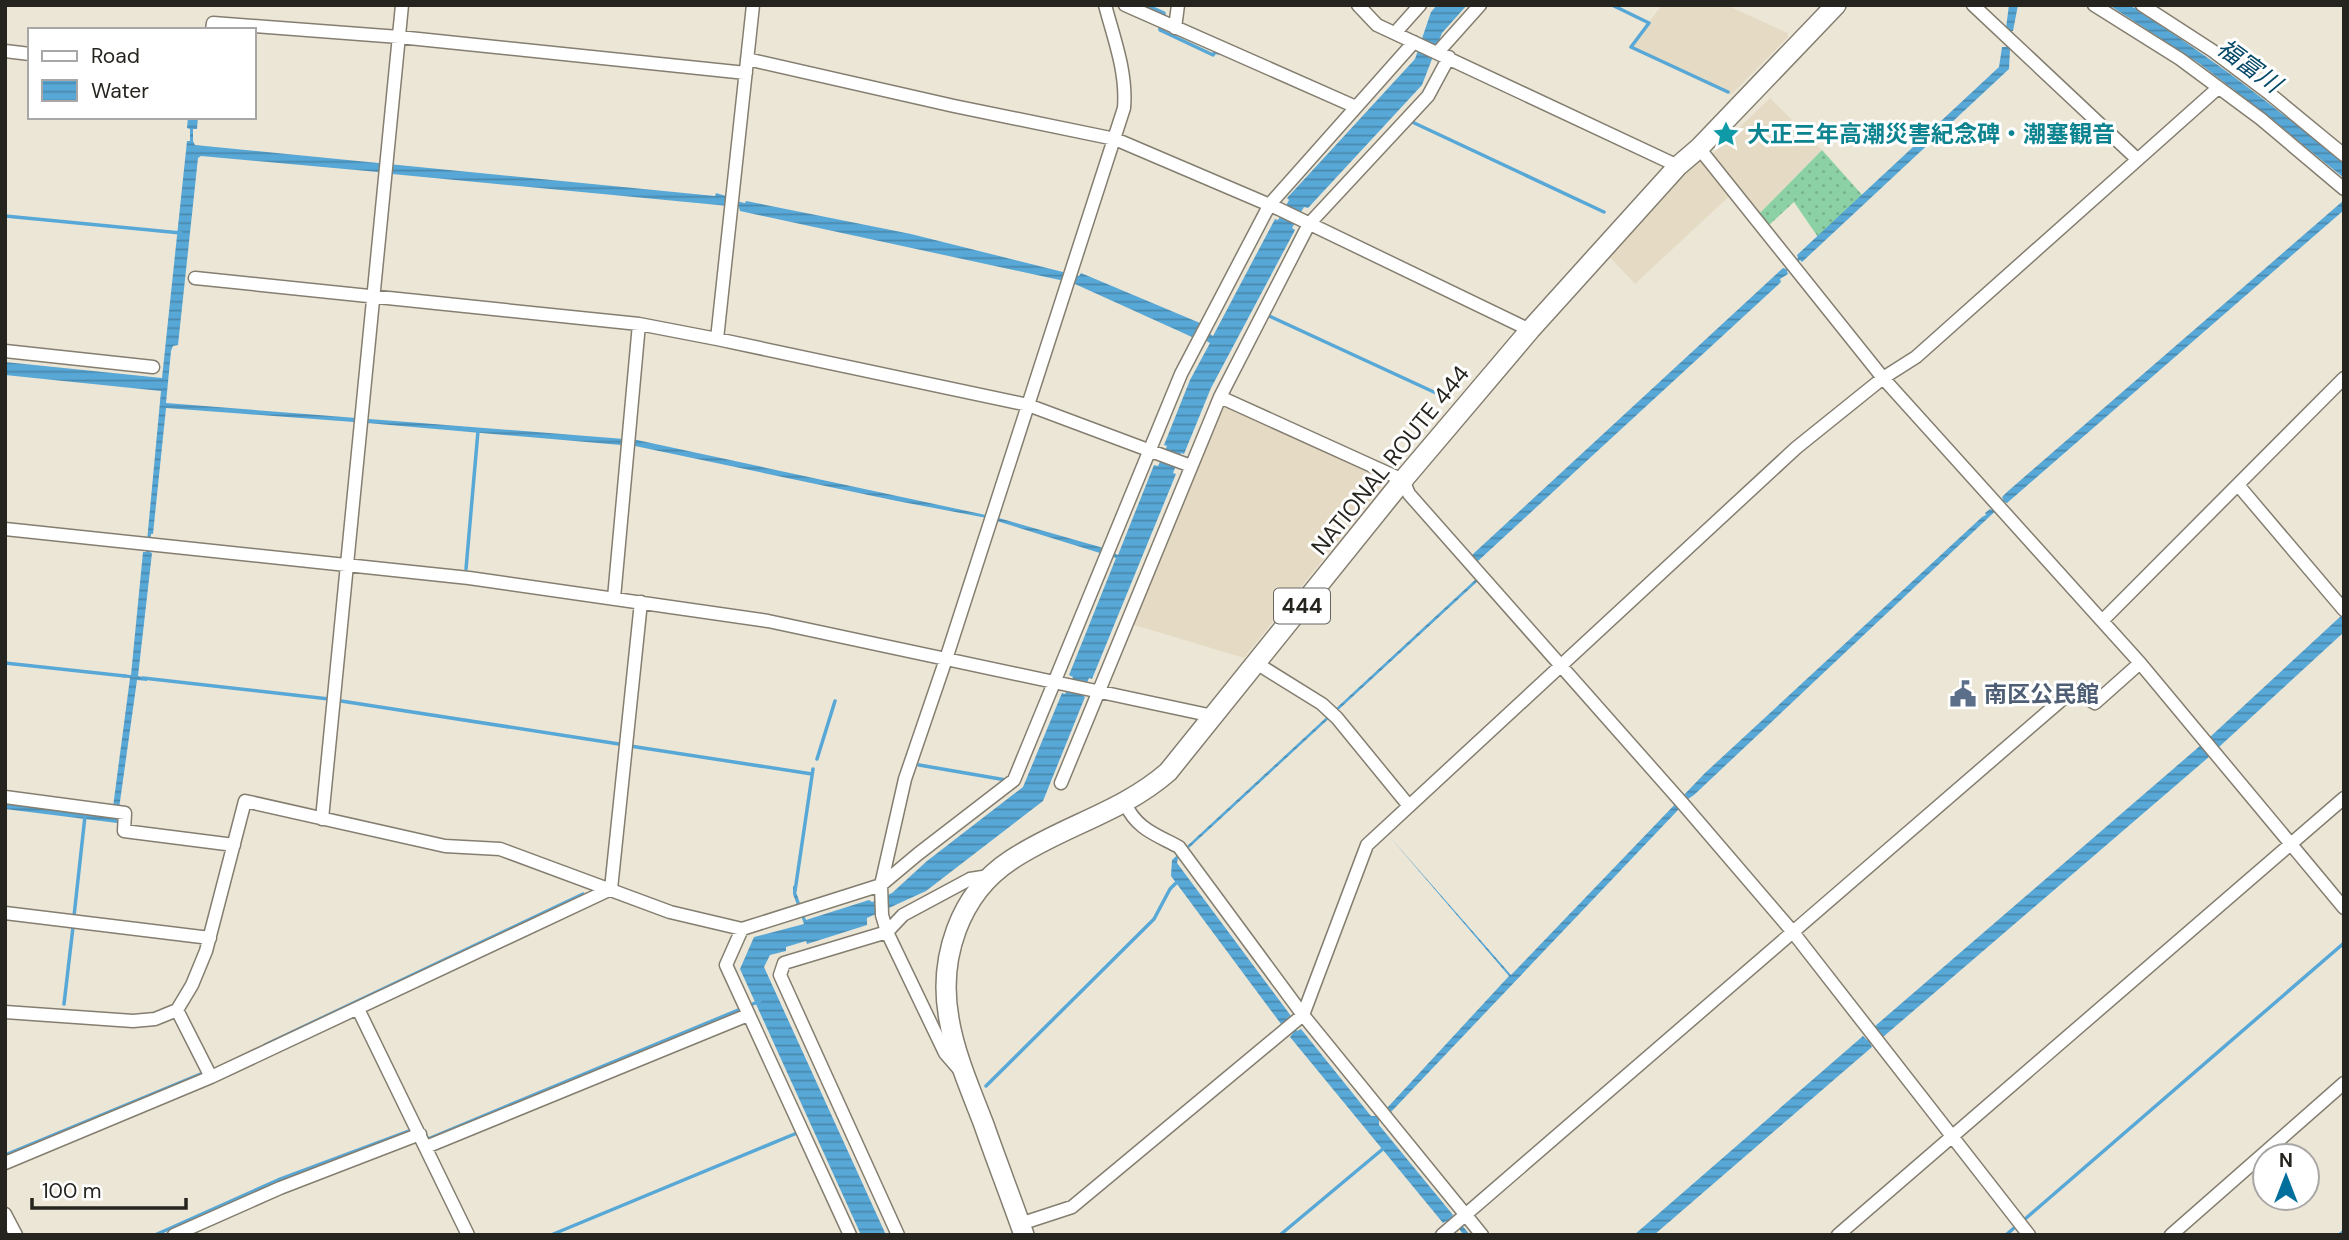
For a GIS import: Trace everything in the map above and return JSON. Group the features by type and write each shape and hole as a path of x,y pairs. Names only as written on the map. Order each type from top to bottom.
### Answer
{"highway":[{"name":"NATIONAL ROUTE 444","path":"1022,1229 967,1079 949,1020 946,989 948,956 957,925 976,892 989,876 1032,847 1125,803 1150,788 1168,772 1403,480 1530,330 1678,166 1699,148 1836,5"}],"street":[{"path":"322,819 402,5"},
{"path":"717,339 753,5"},
{"path":"967,1079 945,1053 885,927 881,886 905,779 1124,107 1122,68 1105,5"},
{"path":"1125,5 1356,107"},
{"path":"1175,28 1178,5"},
{"path":"1358,5 1377,25 1678,166"},
{"path":"1395,33 1420,5"},
{"path":"1061,783 1185,465 1305,221 1428,96 1443,55 1480,5"},
{"path":"1973,5 2137,159"},
{"path":"2094,5 2180,59 2261,119 2344,189"},
{"path":"2142,6 2213,51 2344,155"},
{"path":"212,28 213,23 399,37 746,73"},
{"path":"5,1012 133,1021 155,1019 177,1010 192,985 210,938 245,801 445,846 500,849 670,912 742,929 793,916 881,886 1014,780 1154,452 1181,374 1274,206 1356,107 1416,43"},
{"path":"5,51 28,54"},
{"path":"747,59 954,107 1115,139 1274,206 1530,330"},
{"path":"1022,1229 1072,1207 1294,1023 1367,845 1796,448 1883,378 1916,357 2218,88"},
{"path":"1699,148 1883,378 2140,663 2344,908"},
{"path":"195,278 639,324 1028,405 1185,465"},
{"path":"614,598 639,324"},
{"path":"5,351 153,367"},
{"path":"2102,621 2344,378"},
{"path":"1220,397 1403,480 1409,494 1792,931 2029,1235"},
{"path":"2238,485 2344,610"},
{"path":"5,529 469,578 768,621 1213,716"},
{"path":"611,889 640,602"},
{"path":"1256,663 1332,714 1409,806"},
{"path":"1455,1225 2073,690 2095,703 2140,663"},
{"path":"5,797 125,813 124,831 234,845"},
{"path":"1838,1235 2344,798"},
{"path":"1125,803 1129,812 1150,833 1182,851 1294,1023 1383,1113 1455,1225 1482,1235"},
{"path":"898,1235 780,975 784,963 797,953 885,927 970,879 989,876"},
{"path":"5,1163 211,1077 611,889"},
{"path":"5,913 210,938"},
{"path":"742,929 726,965 850,1235"},
{"path":"358,1009 468,1235"},
{"path":"426,1147 745,1009"},
{"path":"177,1010 211,1077"},
{"path":"2171,1235 2344,1083"},
{"path":"174,1235 280,1188 420,1134"},
{"path":"5,1214 16,1235"}],"shaded area":[{"path":"1662,5 1726,5 1788,33 1788,37 1731,95 1629,48"},
{"path":"1770,98 1822,150 1758,215 1736,190 1635,284 1608,255 1638,219 1696,161 1711,155"},
{"path":"1222,403 1390,476 1244,658 1131,624"}],"green space":[{"path":"1822,150 1864,197 1820,240 1794,202 1769,225 1758,215"}],"water":[{"path":"1437,5 1467,5 1442,33 1422,85 1308,208 1304,207 1292,228 1295,230 1211,388 1184,454 1181,453 1173,473 1176,474 1092,679 1089,678 1082,695 1085,697 1043,801 926,891 867,918 867,925 807,944 806,941 786,947 786,951 770,955 764,967 886,1235 861,1235 740,969 754,937 804,924 793,894 793,886 797,887 796,892 806,920 869,900 872,902 892,893 927,861 1023,787 1062,693 1065,694 1073,677 1069,675 1116,558 987,518 635,444 166,408 138,676 147,678 147,681 137,680 117,823 5,809 5,803 113,807 130,678 121,677 121,674 131,675 161,391 5,375 5,362 162,378 187,141 190,141 188,119 198,119 197,129 193,129 195,145 715,196 716,193 726,196 726,199 911,234 1079,276 1081,273 1200,323 1192,337 1075,284 740,211 739,207 392,174 379,170 201,156 198,158 178,345 173,346 171,351 166,403 637,440 995,517 1100,547 1118,555 1154,465 1158,466 1167,446 1164,445 1190,380 1210,343 1203,339 1207,332 1213,336 1275,219 1278,220 1289,200 1287,198 1415,59 1431,12"},
{"path":"2009,5 2018,5 2011,31 2009,69 1802,262 1800,260 1787,271 1788,274 1780,279 1781,282 1476,560 1479,580 1178,858 1177,863 1291,1016 1288,1018 1297,1031 1301,1029 1371,1116 1377,1116 1509,976 1389,836 1511,975 1705,773 1986,515 1985,513 1992,510 2007,492 2344,200 2344,210 2005,502 1694,795 1679,805 1678,810 1391,1112 1389,1110 1379,1119 1379,1125 1453,1215 1451,1218 1461,1224 1470,1235 1464,1235 1446,1221 1443,1223 1290,1037 1293,1033 1284,1022 1281,1024 1171,876 1172,860 1476,579 1472,555 1783,268 1786,269 1798,258 1797,255 1999,67 2002,47 2006,47"},
{"path":"2109,5 2129,5 2134,8 2137,5 2138,11 2244,84 2344,164 2344,178 2200,64"},
{"path":"2342,615 2344,632 2219,747 2215,743 2206,751 2210,756 1883,1037 1880,1035 1870,1043 1872,1047 1654,1235 1634,1235 1863,1036 1867,1040 1877,1031 1874,1027 2201,745 2204,749 2213,741 2210,737"}],"waterway":[{"path":"1146,5 1164,13 1164,17"},
{"path":"1612,5 1649,23 1631,47 1728,92"},
{"path":"1160,26 1160,30 1213,55 1215,52 1219,53"},
{"path":"1410,121 1604,212"},
{"path":"5,216 181,233"},
{"path":"1267,315 1449,399"},
{"path":"466,569 478,431"},
{"path":"5,663 125,676"},
{"path":"143,678 329,699"},
{"path":"341,701 619,744"},
{"path":"817,759 835,701"},
{"path":"630,746 812,774"},
{"path":"919,765 1006,780"},
{"path":"795,891 813,769"},
{"path":"74,916 85,816"},
{"path":"986,1086 1154,919 1170,889 1177,882"},
{"path":"265,1045 583,894"},
{"path":"64,1004 73,927"},
{"path":"2025,1219 2344,943"},
{"path":"424,1132 428,1139 760,1001"},
{"path":"5,1155 203,1073"},
{"path":"155,1235 278,1180 412,1130"},
{"path":"551,1235 797,1133"},
{"path":"1280,1235 1384,1148"},
{"path":"2006,1235 2014,1228"},
{"path":"2339,1235 2344,1231"}],"place":[{"name":"大正三年高潮災害紀念碑・潮塞観音","path":"1726,134"},
{"name":"南区公民館","path":"1963,694"}],"water label":[{"name":"福富川","path":"2249,66"}]}
